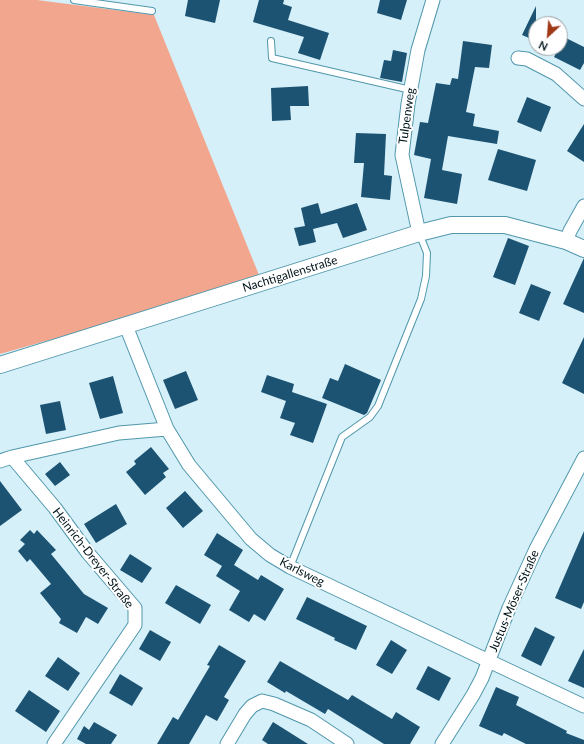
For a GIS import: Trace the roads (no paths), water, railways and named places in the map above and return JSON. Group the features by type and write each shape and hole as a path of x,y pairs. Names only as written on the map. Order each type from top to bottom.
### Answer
{"street":[{"name":"Tulpenweg","path":"419,233 402,154 418,50 432,0"},
{"path":"518,58 527,59 556,74 584,99"},
{"path":"566,241 570,230 584,206"},
{"name":"Nachtigallenstraße","path":"0,365 419,233 451,225 505,225 566,241 584,249"},
{"name":"Karlsweg","path":"126,326 167,429 189,465 250,539 270,555 290,567 584,706"},
{"path":"0,468 6,459 118,433 167,429"},
{"name":"Justus-Möser-Straße","path":"442,744 473,695 489,660 509,608 536,549 584,458"},
{"name":"Heinrich-Dreyer-Straße","path":"6,459 55,508 88,552 135,608 135,625 54,744"},
{"path":"227,744 245,714 252,706 262,702 274,704 311,720 347,744"}],"lane":[{"path":"74,0 152,11"},
{"path":"271,41 272,58 411,90"},
{"path":"290,567 342,436 370,417 378,406 421,299 426,276 427,253 419,233"}]}
